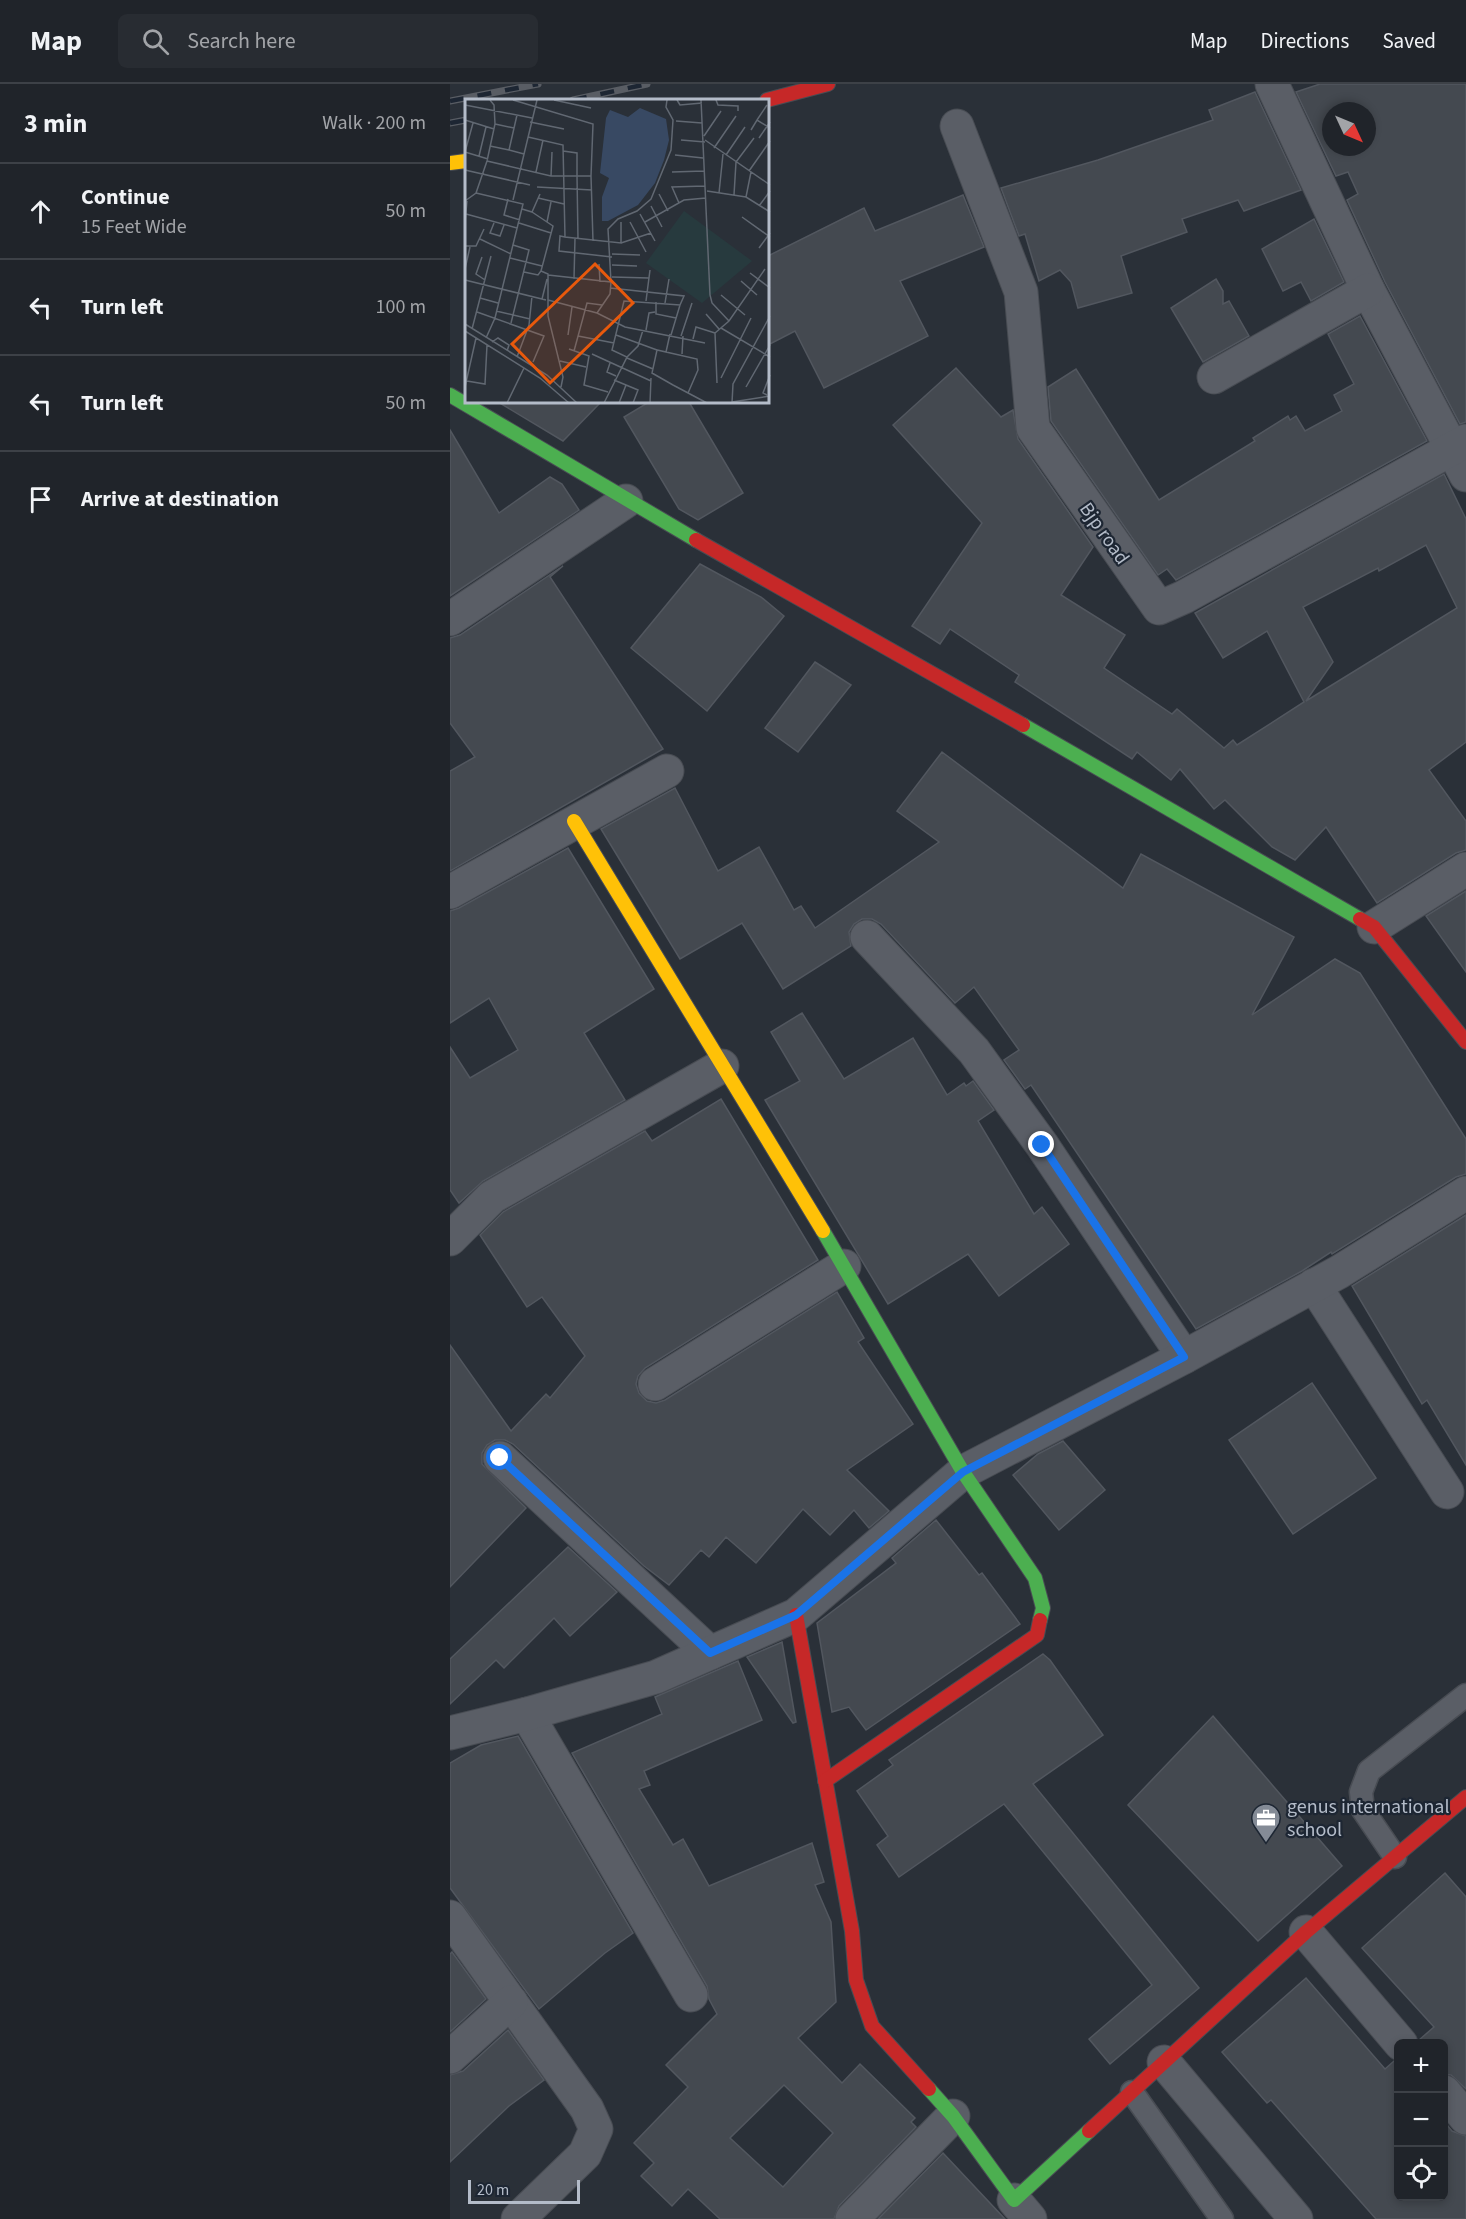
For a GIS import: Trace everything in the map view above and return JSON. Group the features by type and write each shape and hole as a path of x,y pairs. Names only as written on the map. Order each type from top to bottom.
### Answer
{"main road":[{"path":"770,99 828,84"},
{"path":"450,164 465,161"},
{"path":"450,395 626,501 864,633 1374,927 1466,1042"},
{"path":"574,821 844,1266 963,1472 1035,1578 1043,1608 1037,1635 825,1781"},
{"path":"796,1615 852,1931 856,1980 872,2026 954,2116 1022,2209 1132,2092 1164,2062 1306,1932 1466,1797"}],"street":[{"path":"1272,84 1368,290 1461,455"},
{"name":"Bjp road","path":"957,126 1020,292 1033,428 1159,608 1461,455"},
{"path":"1214,377 1368,290"},
{"path":"450,619 626,501"},
{"path":"450,892 667,771"},
{"path":"1374,927 1466,869"},
{"path":"867,937 974,1051 1042,1145 1184,1357"},
{"path":"450,1239 492,1197 722,1066"},
{"path":"450,1733 527,1714 656,1677 796,1615 963,1472 1184,1357 1314,1285 1466,1193"},
{"path":"655,1384 844,1266"},
{"path":"1314,1285 1447,1492"},
{"path":"500,1458 710,1653"},
{"path":"527,1714 691,1995"},
{"path":"450,1917 587,2109 596,2129 585,2154 518,2219"},
{"path":"1306,1932 1398,2039"},
{"path":"450,2057 511,2002"},
{"path":"1164,2062 1296,2219"},
{"path":"1444,2093 1466,2118"},
{"path":"852,2219 954,2116"}],"lane":[{"path":"1395,1857 1362,1810 1361,1791 1369,1771 1466,1695"},
{"path":"1132,2092 1222,2219"}],"building":[{"path":"1320,84 1466,84 1466,422 1460,424 1385,282 1347,200 1358,194 1348,172 1336,176 1326,156 1376,156 1376,102 1322,102 1322,147 1296,92"},
{"path":"1255,92 1301,190 1244,211 1238,200 1182,219 1187,232 1121,256 1132,293 1078,308 1071,282 1060,270 1039,281 1025,234 1019,236 1001,188 1098,160 1213,120 1209,110"},
{"path":"963,195 984,247 900,281 928,336 824,388 795,331 770,344 770,255 864,208 875,231"},
{"path":"1314,219 1344,282 1311,301 1301,282 1283,291 1262,249"},
{"path":"1216,279 1223,291 1223,304 1229,301 1249,336 1203,362 1171,308"},
{"path":"1360,316 1427,441 1176,580 1167,569 1158,575 1051,421 1048,387 1076,369 1159,500 1255,441 1253,438 1288,416 1290,420 1296,416 1305,431 1342,411 1334,395 1354,384 1328,334"},
{"path":"956,368 1001,417 1013,410 1018,439 1093,547 1061,595 1125,635 1104,668 1172,714 1177,709 1224,748 1233,740 1237,745 1304,702 1267,631 1223,658 1195,613 1444,474 1466,519 1466,742 1429,770 1466,821 1466,850 1456,853 1377,903 1326,827 1295,860 1272,847 1225,800 1214,809 1180,769 1171,780 1137,752 1132,759 1015,682 1019,675 950,629 940,644 912,626 982,523 893,425","holes":["1426,545 1457,608 1306,701 1333,662 1303,607 1378,568 1379,571"]},
{"path":"501,404 599,404 563,441"},
{"path":"646,404 690,404 743,493 698,520 679,509 624,417"},
{"path":"450,430 499,513 550,477 562,484 579,510 450,596"},
{"path":"700,564 761,597 784,616 707,711 631,648"},
{"path":"563,566 550,577 663,749 450,871 450,771 475,757 450,723 450,638 460,635"},
{"path":"815,662 851,685 798,752 765,728"},
{"path":"942,752 1123,888 1141,854 1294,937 1252,1015 1335,959 1360,973 1466,1139 1466,1174 1456,1177 1332,1254 1331,1252 1302,1271 1196,1329 1031,1085 1025,1089 1004,1060 1019,1050 974,987 955,1003 881,924 872,919 862,919 854,924 849,932 851,946 783,989 742,923 680,959 601,829 675,788 718,871 759,847 794,910 801,906 815,928 939,842 897,811"},
{"path":"568,848 654,989 584,1033 625,1100 483,1181 459,1203 450,1190 450,1047 470,1078 518,1050 489,998 450,1023 450,911"},
{"path":"1466,891 1466,972 1426,916"},
{"path":"802,1013 844,1079 913,1038 947,1095 964,1083 966,1086 973,1081 994,1110 978,1121 1034,1214 1042,1207 1069,1244 999,1296 968,1254 888,1304 765,1100 800,1081 771,1032"},
{"path":"721,1099 818,1260 645,1368 638,1376 636,1384 639,1393 647,1401 656,1403 665,1400 837,1292 864,1338 858,1342 913,1424 847,1470 889,1511 869,1528 854,1510 830,1535 803,1509 756,1563 726,1537 709,1557 701,1550 669,1585 644,1566 513,1444 505,1440 495,1440 487,1445 482,1453 482,1464 526,1508 450,1587 450,1345 511,1431 546,1394 550,1398 585,1356 542,1297 527,1307 480,1235 503,1212 645,1131 652,1141"},
{"path":"1466,1215 1466,1465 1427,1400 1422,1404 1352,1286"},
{"path":"1312,1383 1376,1478 1293,1534 1229,1440"},
{"path":"1063,1441 1105,1490 1059,1530 1013,1475 1038,1454"},
{"path":"936,1520 979,1575 982,1573 1020,1624 866,1730 849,1707 832,1712 817,1623 896,1563 892,1558"},
{"path":"568,1547 617,1592 570,1636 554,1618 504,1668 496,1660 450,1704 450,1659"},
{"path":"782,1642 796,1722 793,1723 747,1657"},
{"path":"1043,1654 1050,1660 1103,1735 1033,1784 1199,1988 1110,2064 1089,2039 1152,1985 1004,1804 899,1877 877,1845 888,1836 857,1791 893,1765 889,1760"},
{"path":"738,1661 762,1720 644,1771 650,1785 639,1789 673,1845 683,1839 709,1886 812,1843 824,1882 815,1885 831,1922 836,2002 798,2038 842,2083 860,2064 915,2118 911,2122 916,2127 839,2206 834,2219 720,2219 688,2189 672,2206 641,2176 654,2163 634,2143 688,2087 666,2065 717,2014 709,1999 707,1986 572,1753 662,1714 655,1697","holes":["784,2085 833,2133 783,2187 730,2138"]},
{"path":"1213,1716 1342,1866 1258,1941 1128,1805"},
{"path":"518,1736 633,1933 605,1953 539,2009 450,1888 450,1763 481,1745"},
{"path":"1445,1873 1466,1897 1466,2089 1448,2075 1448,2039 1420,2039 1434,2027 1362,1948"},
{"path":"452,1952 486,1999 450,2032 450,1954"},
{"path":"1306,1978 1385,2069 1394,2061 1394,2201 1448,2201 1448,2126 1452,2131 1466,2136 1466,2219 1376,2219 1271,2100 1267,2103 1222,2052"},
{"path":"508,2030 544,2080 509,2106 450,2162 450,2075 463,2071"},
{"path":"943,2153 1005,2219 878,2219"}],"railway":[{"path":"450,101 538,84"},
{"path":"578,99 647,84"},
{"path":"450,123 465,120"}],"traffic: fast":[{"path":"450,395 465,404"},
{"path":"465,404 696,540"},
{"path":"1023,725 1360,919"},
{"path":"823,1231 963,1472 1035,1578 1043,1608 1040,1620"},
{"path":"929,2089 953,2116 1014,2200 1089,2131"}],"traffic: slow":[{"path":"450,163 465,161"},
{"path":"574,821 823,1231"}],"traffic: jam":[{"path":"770,99 828,84"},
{"path":"696,540 1023,725"},
{"path":"1360,919 1374,927 1466,1042"},
{"path":"796,1615 852,1931 856,1980 872,2026 929,2089"},
{"path":"825,1781 1037,1635 1040,1620"},
{"path":"1089,2131 1306,1932 1466,1797"}],"place":[{"name":"genus international school","path":"1266,1844"}],"route":[{"path":"500,1458 710,1653 796,1615 963,1472 1184,1357 1042,1145"}]}
